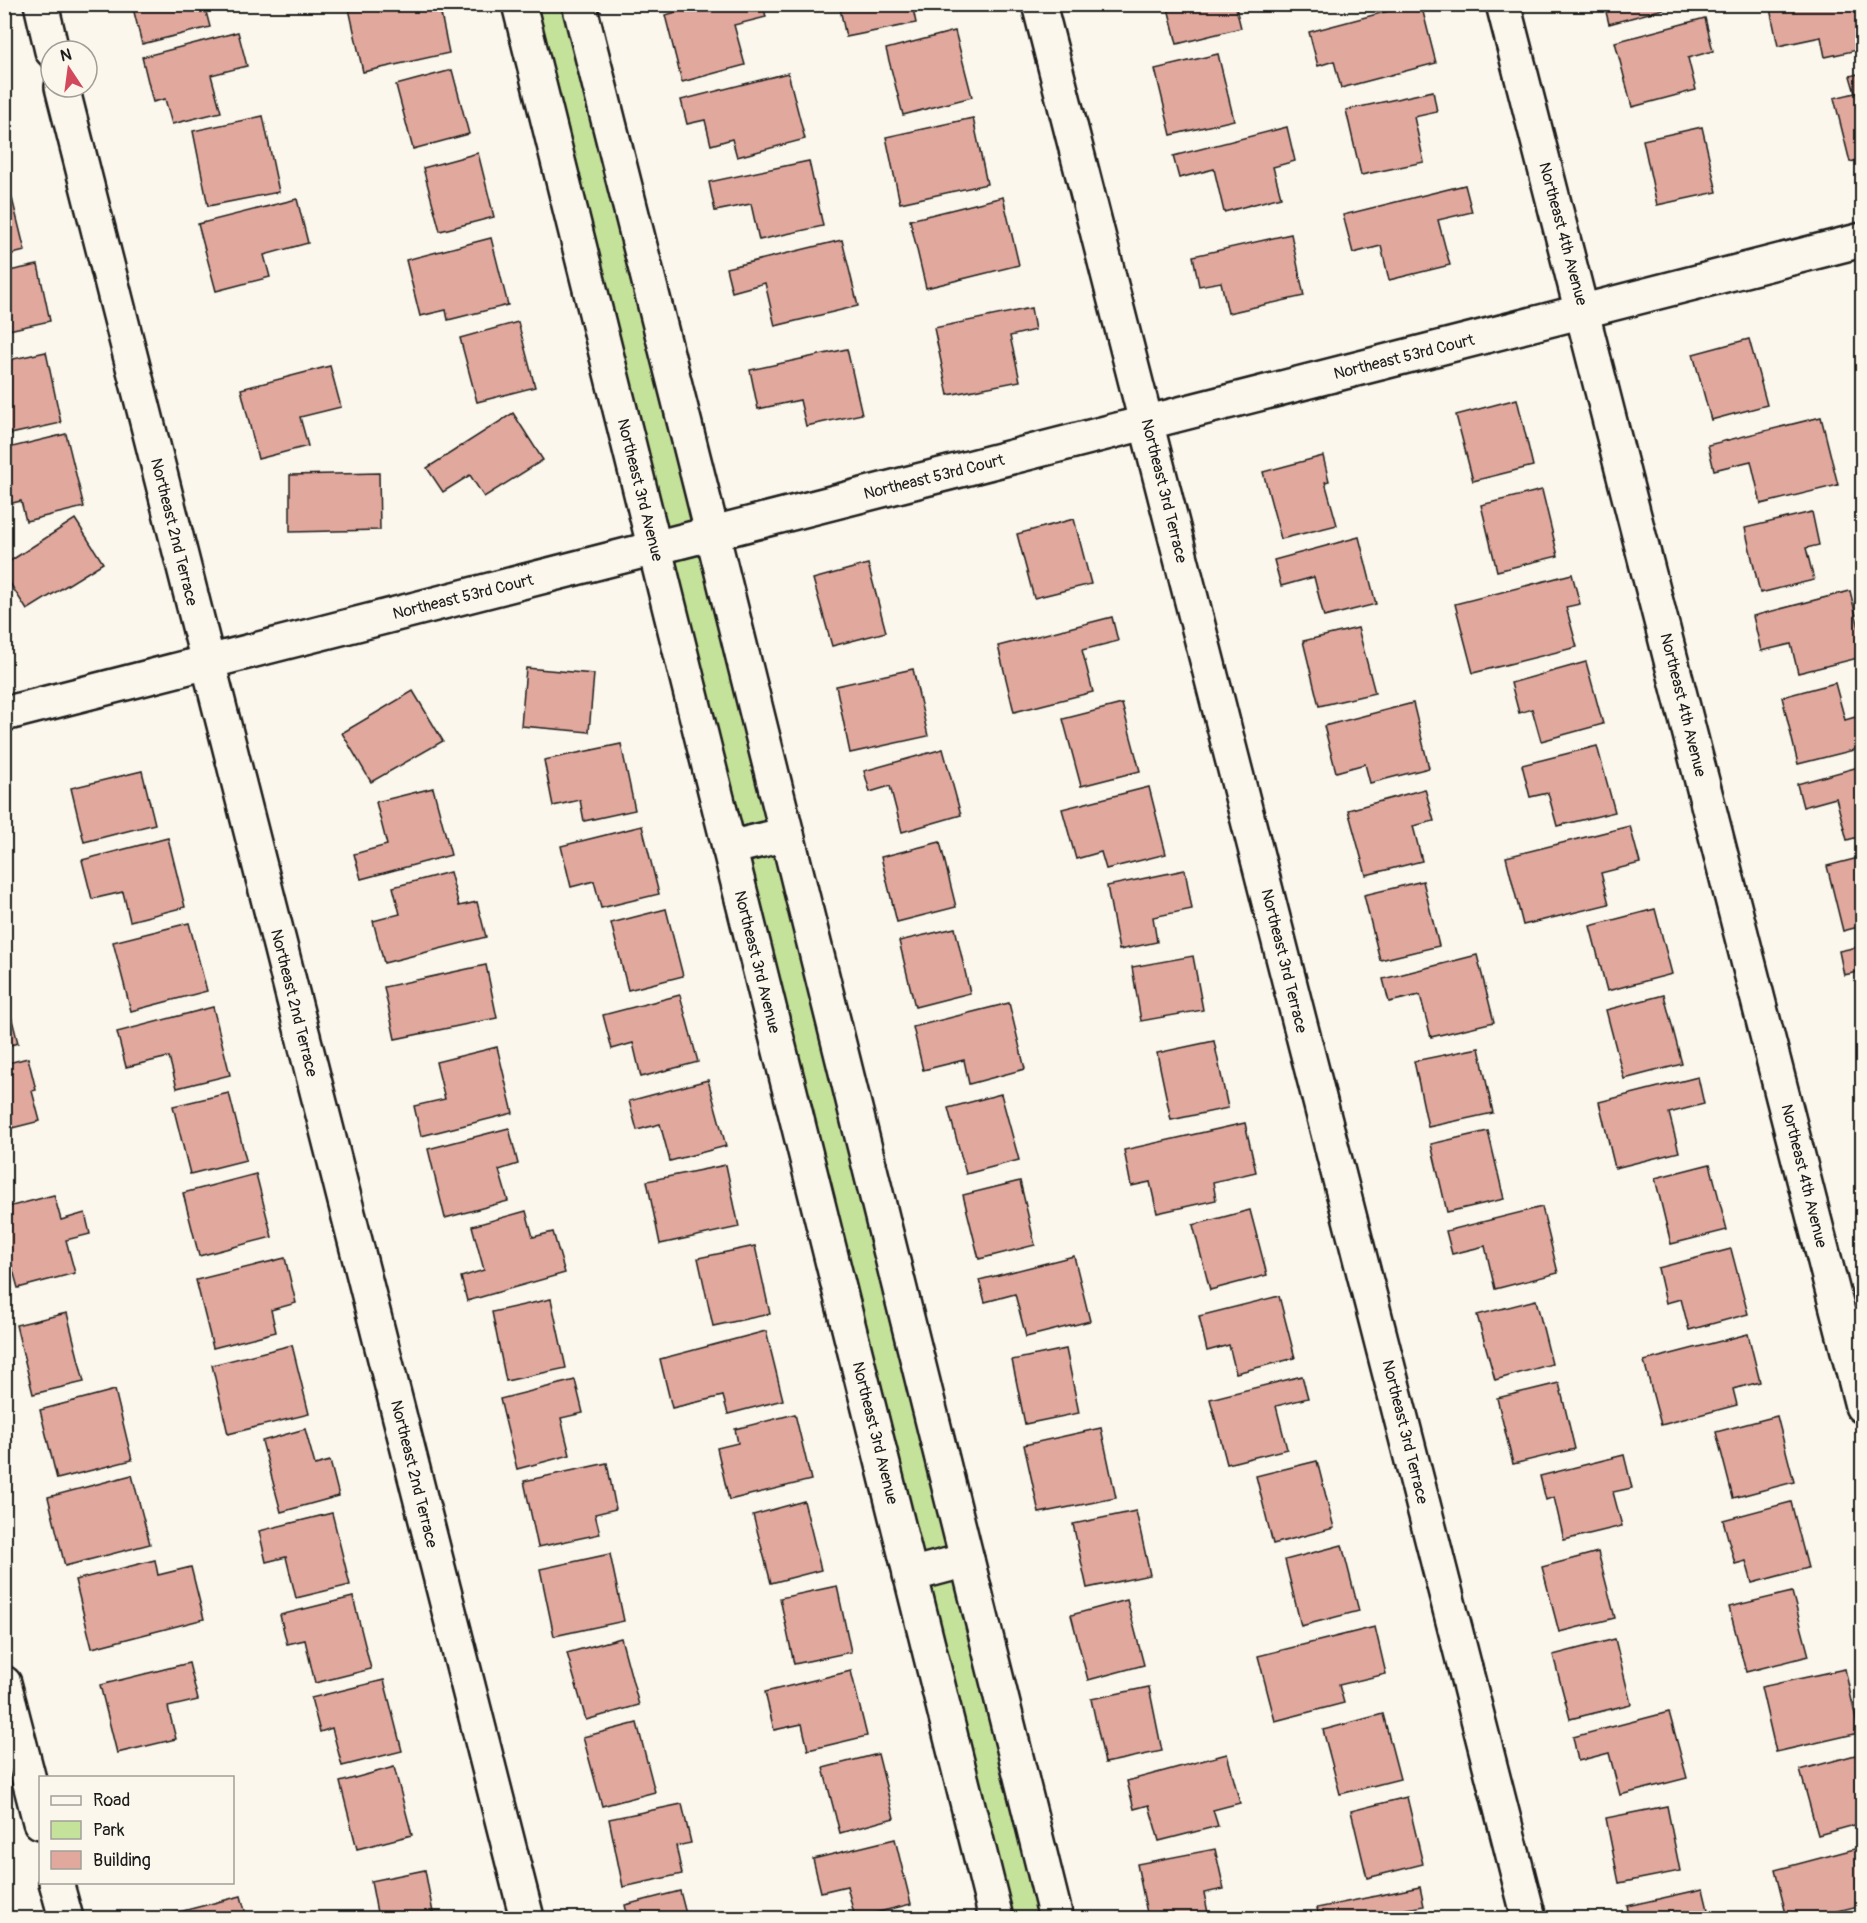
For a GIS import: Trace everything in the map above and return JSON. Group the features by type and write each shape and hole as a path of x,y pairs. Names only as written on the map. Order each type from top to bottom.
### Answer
{"street":[{"path":"41,4 49,39"},
{"name":"Northeast 3rd Avenue","path":"519,4 996,1918"},
{"path":"579,4 1056,1918"},
{"name":"Northeast 3rd Terrace","path":"1039,4 1529,1918"},
{"name":"Northeast 4th Avenue","path":"1503,4 1863,1406"},
{"name":"Northeast 2nd Terrace","path":"65,99 527,1918"},
{"name":"Northeast 53rd Court","path":"4,714 1863,240"},
{"path":"729,848 787,834"},
{"path":"910,1575 967,1560"},
{"path":"4,1683 39,1818"},
{"path":"57,1884 66,1918"}],"green space":[{"path":"531,5 564,5 1045,1918 1010,1918"}],"building":[{"path":"132,4 204,4 210,27 142,44"},
{"path":"348,4 439,4 449,53 363,72"},
{"path":"708,4 763,4 766,17 734,25 745,65 682,82 665,15"},
{"path":"839,4 912,4 916,23 846,37"},
{"path":"1167,4 1235,4 1241,28 1177,44"},
{"path":"1421,4 1436,63 1341,88 1334,61 1318,66 1309,32"},
{"path":"1604,4 1670,4 1671,7 1609,24"},
{"path":"1769,4 1862,4 1862,49 1825,57 1821,37 1778,46"},
{"path":"1705,18 1713,51 1688,58 1696,90 1632,107 1615,42"},
{"path":"955,31 972,97 903,115 886,49"},
{"path":"238,32 247,66 211,75 221,112 172,124 165,99 153,102 142,57"},
{"path":"1218,54 1234,120 1171,135 1155,69"},
{"path":"452,70 469,134 413,149 396,85"},
{"path":"788,73 805,139 737,157 732,139 711,145 705,120 687,124 681,100"},
{"path":"1862,73 1862,159 1850,162 1834,98 1855,93 1850,76"},
{"path":"1433,91 1437,112 1414,117 1424,162 1361,175 1346,110"},
{"path":"263,116 279,192 208,206 193,131"},
{"path":"973,118 987,184 900,203 886,137"},
{"path":"1287,127 1295,161 1273,167 1281,197 1224,212 1214,169 1179,178 1173,156"},
{"path":"1702,127 1717,192 1657,205 1643,140"},
{"path":"478,153 494,217 440,231 423,168"},
{"path":"809,161 823,226 759,240 751,204 715,211 709,182"},
{"path":"8,182 25,251 4,256 4,183"},
{"path":"1465,185 1472,212 1438,220 1450,265 1389,280 1381,246 1353,253 1343,215"},
{"path":"1003,197 1019,265 926,288 910,220"},
{"path":"297,199 308,243 264,255 270,277 216,291 198,224"},
{"path":"1291,234 1304,296 1228,313 1221,282 1199,286 1193,256"},
{"path":"491,238 508,305 448,320 446,310 420,316 406,260"},
{"path":"842,240 858,306 775,326 765,283 732,292 726,268"},
{"path":"38,265 50,321 4,331 4,272"},
{"path":"1031,308 1035,330 1010,336 1020,381 948,395 934,328"},
{"path":"518,322 535,387 477,402 460,338"},
{"path":"1749,339 1767,405 1711,420 1693,354"},
{"path":"847,349 862,414 806,426 800,400 758,409 750,370"},
{"path":"46,352 61,423 6,435 4,361"},
{"path":"330,366 341,407 300,417 308,446 258,459 241,389"},
{"path":"1517,399 1533,466 1473,481 1456,415"},
{"path":"513,413 543,460 484,497 470,475 443,492 427,468"},
{"path":"1821,417 1838,485 1761,504 1751,461 1714,470 1708,445"},
{"path":"66,434 84,507 26,521 21,501 4,505 4,449"},
{"path":"1323,456 1329,481 1325,482 1337,525 1281,539 1263,472"},
{"path":"379,473 380,530 290,532 290,475"},
{"path":"1542,490 1558,556 1497,571 1481,505"},
{"path":"1812,512 1819,545 1806,548 1814,580 1760,593 1745,528"},
{"path":"75,519 103,563 27,610 4,574 4,565"},
{"path":"1074,519 1091,584 1034,598 1017,534"},
{"path":"1359,537 1376,604 1324,617 1314,577 1281,586 1274,560"},
{"path":"868,564 886,632 832,646 813,579"},
{"path":"1572,574 1580,604 1566,607 1577,647 1473,673 1455,604"},
{"path":"1850,591 1862,640 1862,657 1798,673 1791,644 1761,651 1753,616"},
{"path":"1112,617 1118,641 1082,650 1093,692 1014,712 998,646"},
{"path":"1358,628 1375,693 1319,706 1303,641"},
{"path":"1586,662 1603,724 1541,741 1532,709 1519,713 1511,683"},
{"path":"526,668 594,674 589,732 521,726"},
{"path":"913,669 928,736 850,753 836,686"},
{"path":"1835,683 1845,720 1862,715 1862,748 1798,764 1782,697"},
{"path":"413,691 443,741 371,782 342,733"},
{"path":"1413,703 1429,768 1370,783 1365,764 1336,772 1324,726"},
{"path":"1122,704 1140,771 1081,786 1063,719"},
{"path":"621,744 635,810 584,821 580,800 553,806 544,760"},
{"path":"1597,746 1615,812 1557,826 1548,793 1530,797 1522,765"},
{"path":"943,749 961,815 902,832 890,786 870,792 864,771"},
{"path":"1862,766 1862,836 1847,840 1836,798 1803,807 1797,784"},
{"path":"142,771 155,824 84,842 71,788"},
{"path":"1149,787 1166,854 1106,869 1101,852 1076,859 1062,809"},
{"path":"433,788 451,855 361,879 354,854 387,845 376,802"},
{"path":"1425,789 1434,821 1413,826 1422,861 1366,875 1348,810"},
{"path":"642,826 659,894 601,908 594,881 571,887 561,846"},
{"path":"1630,826 1640,863 1601,873 1609,904 1523,925 1506,857"},
{"path":"168,838 185,907 130,921 123,892 92,899 82,860"},
{"path":"940,842 956,907 897,922 881,857"},
{"path":"1862,857 1862,926 1843,931 1827,866"},
{"path":"1185,870 1192,909 1153,917 1157,942 1119,950 1107,886"},
{"path":"450,872 459,906 477,902 486,937 384,963 373,921 400,914 393,887"},
{"path":"1423,881 1439,946 1380,960 1364,895"},
{"path":"666,909 683,976 628,990 611,923"},
{"path":"1655,909 1672,974 1607,991 1590,926"},
{"path":"189,923 207,991 131,1011 113,942"},
{"path":"955,928 970,993 915,1007 899,941"},
{"path":"1862,946 1862,971 1844,975 1839,951"},
{"path":"1477,955 1494,1022 1431,1037 1420,995 1389,1002 1383,979"},
{"path":"1193,956 1203,1010 1141,1021 1132,967"},
{"path":"486,965 497,1018 395,1039 384,987"},
{"path":"4,988 18,1043 4,1047"},
{"path":"680,995 698,1062 641,1077 633,1043 612,1049 603,1015"},
{"path":"1664,995 1682,1064 1624,1079 1606,1010"},
{"path":"1009,1003 1025,1069 969,1084 964,1060 923,1070 913,1027"},
{"path":"213,1007 230,1075 177,1088 169,1057 126,1067 117,1032"},
{"path":"1214,1041 1228,1108 1171,1120 1157,1053"},
{"path":"497,1047 513,1113 421,1136 414,1106 445,1099 436,1062"},
{"path":"1479,1048 1493,1113 1428,1127 1414,1061"},
{"path":"28,1058 36,1090 32,1091 40,1121 4,1130 4,1064"},
{"path":"1698,1077 1704,1104 1669,1113 1679,1152 1615,1168 1599,1102"},
{"path":"708,1080 726,1146 670,1161 660,1124 637,1130 629,1101"},
{"path":"229,1093 246,1160 190,1174 173,1106"},
{"path":"1001,1094 1019,1160 966,1174 948,1108"},
{"path":"1245,1123 1256,1172 1213,1182 1216,1200 1157,1213 1150,1182 1131,1186 1124,1150"},
{"path":"509,1128 518,1164 499,1170 508,1201 445,1218 428,1149"},
{"path":"1488,1131 1504,1199 1447,1212 1431,1144"},
{"path":"1710,1164 1727,1230 1671,1244 1655,1178"},
{"path":"726,1165 739,1227 660,1244 647,1181"},
{"path":"256,1174 272,1237 199,1256 183,1193"},
{"path":"1020,1181 1035,1245 979,1259 963,1195"},
{"path":"54,1195 61,1220 85,1213 90,1234 66,1240 75,1273 18,1288 4,1238 4,1208"},
{"path":"1542,1207 1558,1273 1495,1289 1485,1246 1452,1254 1446,1231"},
{"path":"1250,1210 1267,1275 1210,1290 1193,1225"},
{"path":"526,1211 533,1237 553,1232 565,1273 467,1301 461,1277 484,1270 472,1226"},
{"path":"755,1246 770,1314 713,1326 698,1258"},
{"path":"1731,1249 1748,1314 1689,1330 1681,1299 1666,1303 1658,1268"},
{"path":"1074,1256 1090,1321 1026,1337 1015,1294 985,1302 979,1280"},
{"path":"285,1258 296,1303 271,1310 276,1332 213,1348 196,1280"},
{"path":"1279,1296 1295,1358 1236,1373 1229,1345 1207,1351 1199,1316"},
{"path":"551,1299 566,1368 506,1381 492,1312"},
{"path":"1536,1300 1552,1364 1495,1380 1477,1315"},
{"path":"67,1313 84,1382 33,1394 16,1325"},
{"path":"766,1331 783,1400 728,1414 723,1396 672,1408 660,1359"},
{"path":"1748,1334 1760,1382 1733,1389 1737,1405 1661,1425 1644,1361"},
{"path":"292,1345 309,1414 228,1434 212,1365"},
{"path":"1066,1349 1079,1413 1025,1424 1012,1360"},
{"path":"1302,1376 1308,1398 1276,1406 1287,1449 1227,1464 1210,1399"},
{"path":"575,1380 583,1413 561,1418 570,1455 517,1469 500,1399"},
{"path":"1559,1383 1575,1449 1513,1464 1497,1398"},
{"path":"115,1390 132,1460 57,1479 40,1410"},
{"path":"795,1414 811,1480 729,1500 717,1448 738,1443 735,1429"},
{"path":"1777,1416 1794,1482 1733,1498 1716,1432"},
{"path":"1101,1428 1116,1498 1039,1513 1024,1445"},
{"path":"305,1429 315,1465 330,1461 339,1496 281,1512 262,1441"},
{"path":"1624,1455 1632,1488 1613,1492 1622,1526 1564,1540 1554,1497 1546,1500 1540,1476"},
{"path":"1317,1461 1334,1528 1273,1544 1256,1476"},
{"path":"607,1463 616,1509 595,1514 600,1534 538,1547 524,1481"},
{"path":"132,1475 150,1544 65,1566 48,1497"},
{"path":"804,1501 821,1570 771,1583 753,1515"},
{"path":"1791,1502 1808,1568 1752,1583 1746,1561 1735,1564 1723,1520"},
{"path":"1136,1511 1150,1575 1087,1588 1073,1524"},
{"path":"332,1513 350,1585 296,1598 286,1557 266,1562 259,1531"},
{"path":"1342,1545 1359,1611 1301,1626 1285,1560"},
{"path":"1598,1552 1615,1618 1559,1632 1542,1567"},
{"path":"610,1554 624,1621 554,1636 540,1569"},
{"path":"155,1560 158,1575 191,1567 204,1619 92,1648 75,1580"},
{"path":"837,1586 851,1652 794,1664 780,1598"},
{"path":"1792,1592 1809,1656 1746,1672 1729,1607"},
{"path":"353,1597 371,1669 315,1683 305,1640 287,1644 280,1615"},
{"path":"1127,1600 1144,1665 1088,1680 1071,1615"},
{"path":"1375,1627 1386,1674 1339,1685 1344,1703 1275,1721 1258,1656"},
{"path":"621,1638 639,1705 586,1720 567,1653"},
{"path":"1615,1639 1631,1704 1570,1719 1553,1655"},
{"path":"189,1663 198,1700 168,1707 176,1739 117,1753 100,1685"},
{"path":"1845,1669 1859,1733 1776,1752 1761,1687"},
{"path":"851,1671 867,1736 808,1750 802,1724 774,1730 765,1692"},
{"path":"384,1680 402,1751 342,1766 332,1728 320,1732 311,1698"},
{"path":"1149,1687 1162,1751 1105,1763 1091,1699"},
{"path":"1669,1712 1687,1778 1620,1795 1609,1753 1578,1761 1573,1737"},
{"path":"1383,1714 1400,1779 1340,1794 1323,1730"},
{"path":"637,1723 655,1792 602,1806 583,1737"},
{"path":"878,1754 894,1818 840,1833 823,1768"},
{"path":"1227,1754 1240,1803 1213,1810 1218,1826 1159,1841 1149,1805 1134,1809 1127,1781"},
{"path":"1859,1754 1862,1766 1862,1823 1818,1835 1800,1770"},
{"path":"394,1767 412,1835 357,1849 340,1782"},
{"path":"1407,1797 1423,1864 1367,1878 1351,1811"},
{"path":"682,1804 691,1843 676,1846 682,1874 623,1887 609,1819"},
{"path":"1667,1806 1680,1871 1619,1883 1606,1818"},
{"path":"895,1839 911,1904 855,1918 847,1886 821,1892 813,1859"},
{"path":"1862,1847 1862,1905 1811,1918 1787,1918 1775,1870"},
{"path":"1215,1849 1224,1889 1204,1893 1209,1918 1148,1918 1137,1864"},
{"path":"425,1870 434,1918 378,1918 371,1881"},
{"path":"1420,1887 1424,1906 1406,1909 1408,1918 1319,1918 1317,1908"},
{"path":"1703,1889 1710,1918 1630,1918 1627,1906"},
{"path":"680,1891 687,1918 628,1918 625,1905"},
{"path":"241,1896 247,1918 172,1918 171,1914"}]}
